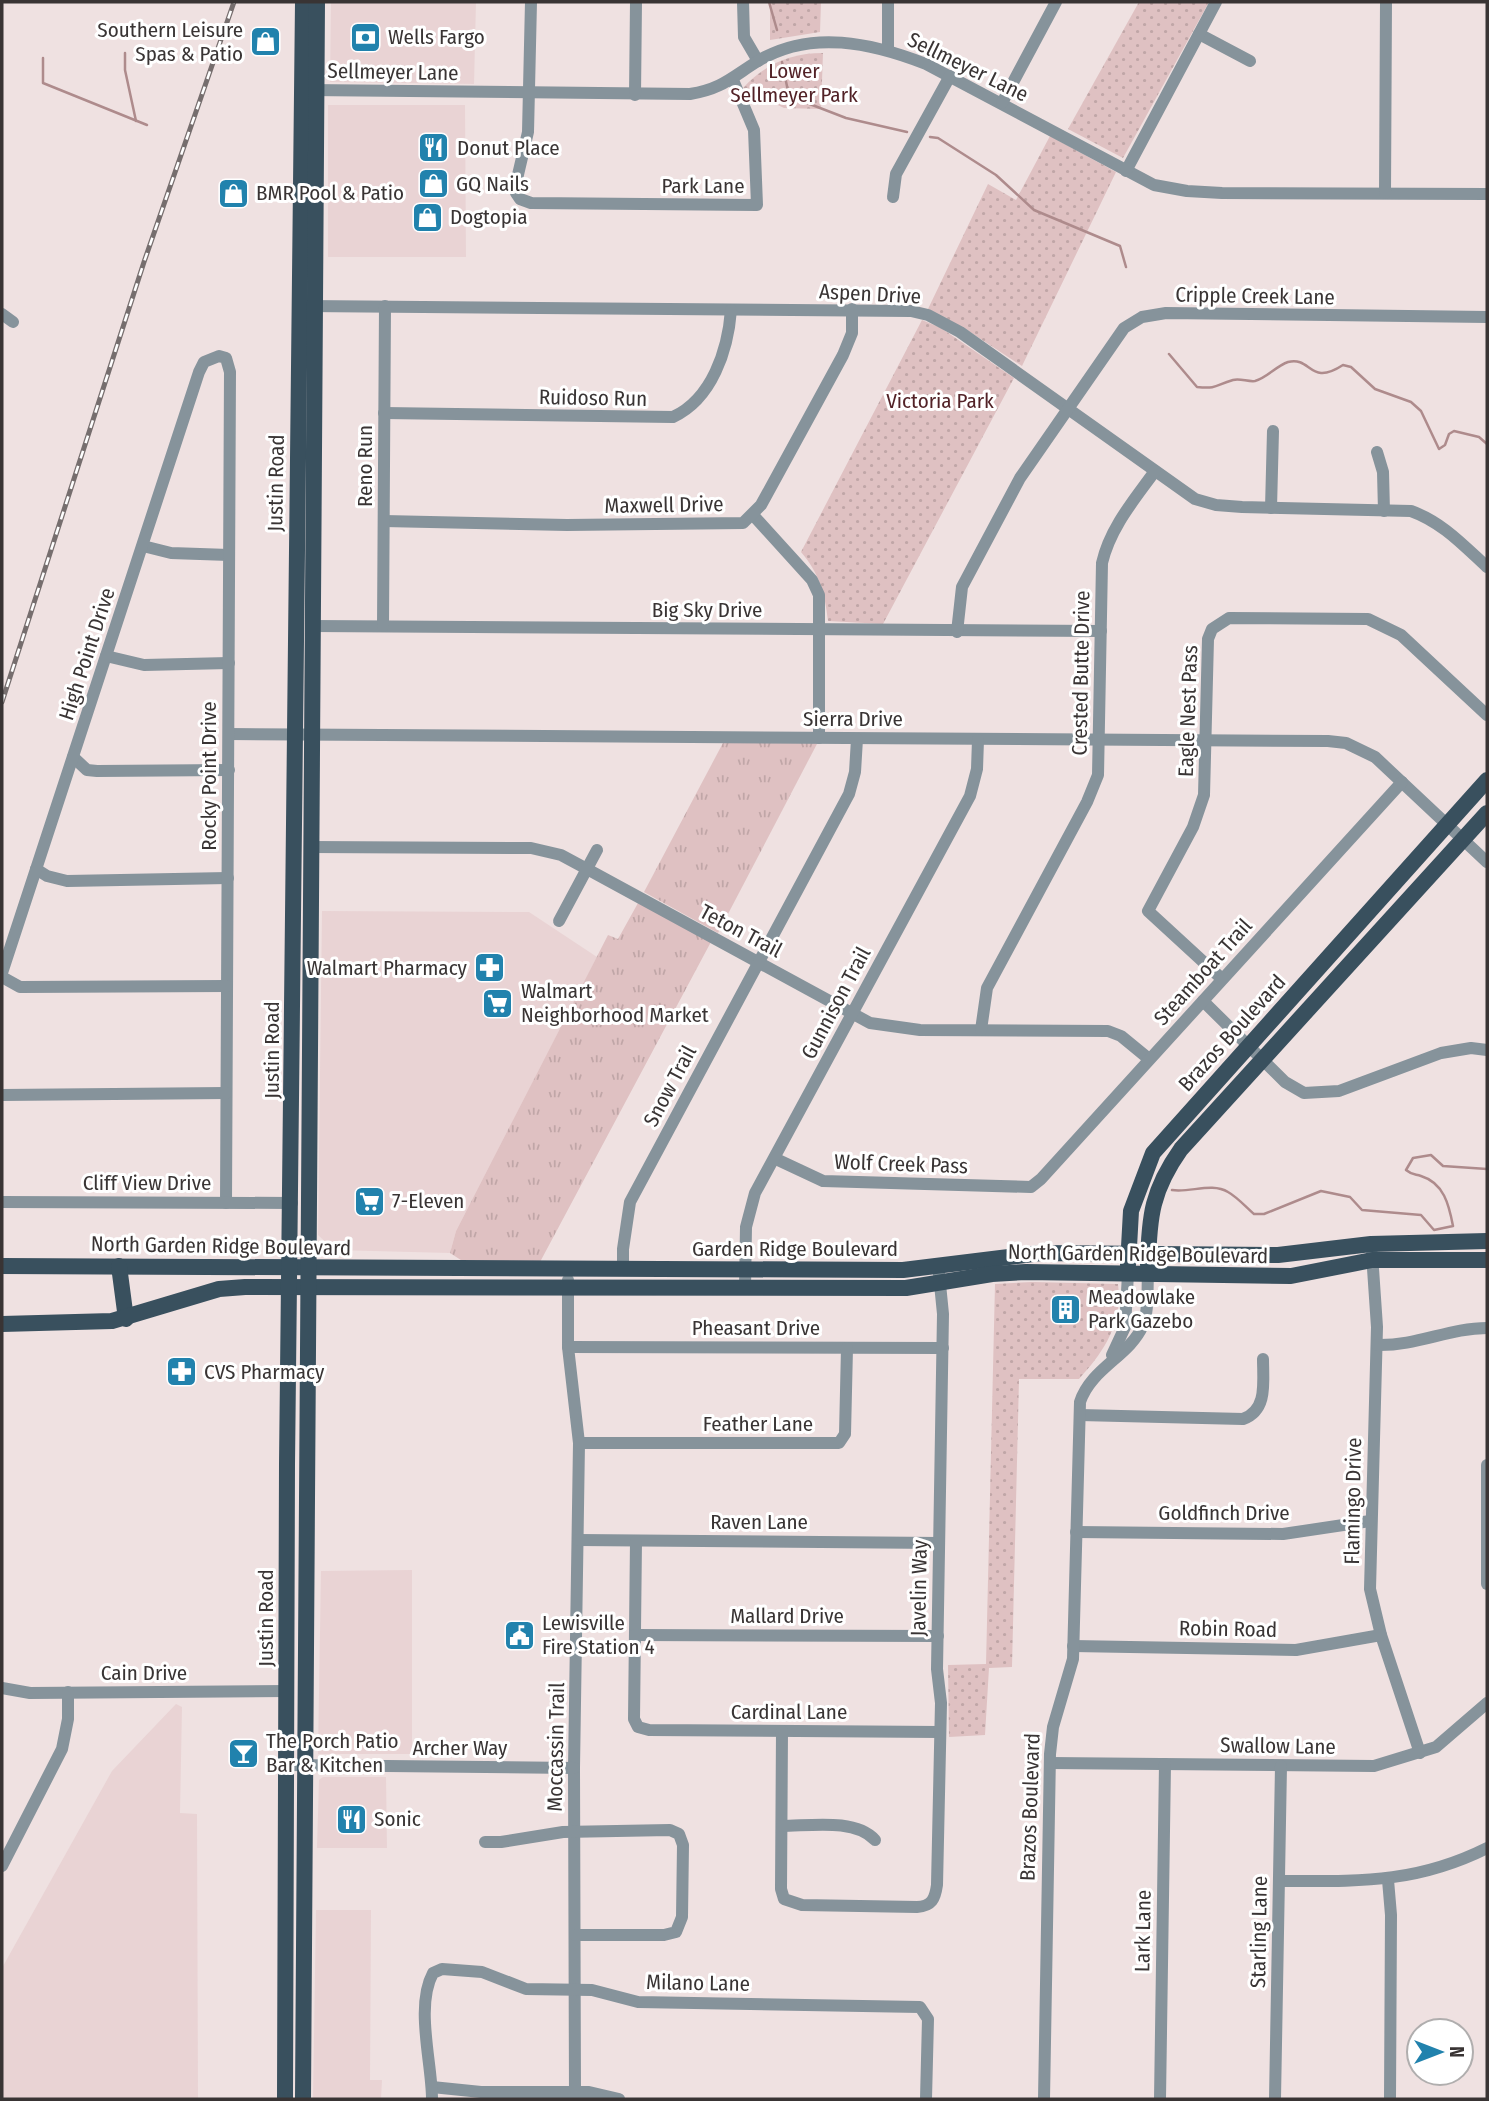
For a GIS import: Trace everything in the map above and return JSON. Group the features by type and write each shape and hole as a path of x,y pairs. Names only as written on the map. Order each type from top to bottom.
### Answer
{"main road":[{"name":"Justin Road","path":"303,2 315,240 307,306 303,734 294,976 286,1619 287,1691 296,1765 303,2099"},
{"name":"Justin Road","path":"285,2099 285,2034 304,1619 309,1236 310,847 303,734 313,626 302,182 317,2"},
{"path":"302,182 308,188 315,240"},
{"name":"Brazos Boulevard","path":"1128,1274 1131,1211 1153,1153 1487,780"},
{"name":"Brazos Boulevard","path":"1148,1275 1152,1206 1162,1177 1181,1149 1487,813"},
{"path":"1376,903 1392,918"},
{"path":"294,976 311,975"},
{"path":"309,1236 312,1244 326,1258 356,1268"},
{"name":"North Garden Ridge Boulevard","path":"1148,1255 1372,1252 1487,1241"},
{"name":"North Garden Ridge Boulevard","path":"489,1287 905,1288 1015,1273 1291,1276 1372,1252 1487,1260"},
{"name":"Garden Ridge Boulevard","path":"441,1270 904,1270 1041,1253 1148,1255"},
{"name":"North Garden Ridge Boulevard","path":"2,1266 441,1270"},
{"path":"119,1266 125,1319"},
{"path":"2,1324 98,1323 125,1319 219,1289 291,1286 489,1287 483,1270"},
{"path":"287,1467 305,1464"},
{"path":"286,1619 304,1619"},
{"path":"285,2034 303,2034"}],"street":[{"path":"529,93 531,2"},
{"path":"635,95 636,2"},
{"path":"743,2 744,37 758,61"},
{"path":"888,2 888,49"},
{"path":"1002,103 1056,2"},
{"path":"1126,171 1216,2"},
{"path":"1385,193 1387,2"},
{"path":"1199,34 1250,61"},
{"name":"Sellmeyer Lane","path":"309,90 690,94 716,89 758,61 792,47 816,42 855,43 888,49 950,76 1154,184 1186,191 1487,194"},
{"path":"893,197 896,174 950,76"},
{"name":"Park Lane","path":"529,93 528,132 517,179 516,193 520,199 544,203 757,205 756,138 733,80"},
{"name":"Aspen Drive","path":"307,306 911,311 928,315 960,332 1195,499 1216,505 1411,511 1429,517 1487,567"},
{"name":"Reno Run","path":"383,626 385,306"},
{"name":"Ruidoso Run","path":"384,413 673,417 688,410 706,388 729,339 731,310"},
{"name":"Maxwell Drive","path":"384,521 717,525 743,523 761,505 844,355 852,333 852,310"},
{"path":"2,314 13,322"},
{"name":"Cripple Creek Lane","path":"957,632 962,587 974,560 1020,478 1066,407 1124,328 1152,314 1487,317"},
{"name":"High Point Drive","path":"2,975 199,372 204,362 219,356"},
{"name":"Rocky Point Drive","path":"219,356 226,358 230,372 226,1203"},
{"path":"1271,508 1273,431"},
{"path":"1377,452 1382,472 1384,511"},
{"name":"Crested Butte Drive","path":"981,1030 987,988 1094,788 1101,740 1102,563 1106,545 1155,471"},
{"path":"753,515 812,580 819,595 819,738"},
{"path":"143,546 171,553 229,555"},
{"name":"Eagle Nest Pass","path":"1222,979 1148,911 1200,810 1208,740 1208,639 1212,629 1229,618 1368,619 1401,635 1487,715"},
{"name":"Big Sky Drive","path":"313,626 1101,631"},
{"path":"106,656 144,665 229,663"},
{"name":"Sierra Drive","path":"229,734 1346,743 1375,757 1487,862"},
{"name":"Snow Trail","path":"623,1269 630,1202 849,794 855,772 857,739"},
{"name":"Gunnison Trail","path":"745,1288 748,1217 755,1193 776,1159 970,796 977,769 978,740"},
{"path":"73,757 88,770 97,771 229,770"},
{"name":"Steamboat Trail","path":"1031,1186 1402,782"},
{"name":"Teton Trail","path":"310,847 531,848 561,855 870,1023 895,1028 1108,1031 1121,1036 1149,1059"},
{"path":"559,921 597,850"},
{"path":"36,869 47,876 67,881 228,878"},
{"path":"2,975 20,987 33,988 228,986"},
{"path":"1203,1000 1295,1090 1311,1094 1350,1087 1441,1053 1471,1048 1487,1050"},
{"path":"2,1095 226,1093"},
{"name":"Wolf Creek Pass","path":"776,1159 823,1181 1031,1186"},
{"name":"Cliff View Drive","path":"2,1202 292,1203"},
{"name":"Flamingo Drive","path":"1372,1252 1377,1345 1370,1589 1381,1635 1420,1753"},
{"name":"Javelin Way","path":"782,1826 781,1889 784,1899 802,1905 926,1906 933,1900 937,1885 940,1732 938,1636 943,1348 938,1266"},
{"name":"Moccassin Trail","path":"568,1269 568,1347 579,1443 574,1768 575,2095"},
{"name":"Brazos Boulevard","path":"1109,1362 1125,1327 1128,1274"},
{"name":"Brazos Boulevard","path":"1044,2099 1050,1763 1053,1727 1069,1679 1073,1646 1080,1415 1085,1389 1109,1362 1132,1342 1145,1322 1148,1275"},
{"path":"1377,1345 1401,1345 1461,1330 1487,1328"},
{"name":"Pheasant Drive","path":"568,1347 943,1348"},
{"name":"Feather Lane","path":"579,1443 839,1443 845,1434 847,1348"},
{"path":"1080,1415 1243,1419 1252,1416 1262,1401 1264,1359"},
{"path":"1487,1465 1487,1584"},
{"name":"Goldfinch Drive","path":"1076,1532 1283,1534 1370,1521"},
{"name":"Raven Lane","path":"578,1540 939,1543"},
{"path":"635,1635 636,1541"},
{"name":"Mallard Drive","path":"635,1635 938,1636"},
{"name":"Cardinal Lane","path":"635,1635 634,1719 638,1727 649,1730 940,1732"},
{"name":"Robin Road","path":"1073,1646 1296,1650 1381,1635"},
{"name":"Cain Drive","path":"2,1688 30,1693 287,1691"},
{"path":"2,1866 62,1749 68,1719 68,1692"},
{"name":"Swallow Lane","path":"1050,1763 1374,1766 1420,1753 1454,1734 1487,1703"},
{"path":"782,1731 782,1826 850,1827 869,1833 875,1840"},
{"name":"Lark Lane","path":"1160,2099 1165,1764"},
{"name":"Archer Way","path":"296,1765 574,1768"},
{"name":"Starling Lane","path":"1275,2099 1281,1766"},
{"path":"485,1842 574,1832 670,1830 679,1834 683,1845 682,1917 676,1932 664,1935 575,1935"},
{"path":"1279,1881 1388,1880 1456,1862 1487,1848"},
{"path":"1388,1880 1391,1915 1390,2099"},
{"name":"Milano Lane","path":"432,2093 426,2040 427,1995 433,1973 442,1969 474,1971 526,1989 603,1992 638,2002 920,2007 928,2019 926,2099"},
{"path":"432,2093 575,2095 619,2099"}],"shaded area":[{"path":"331,2 476,2 474,84 330,82"},
{"path":"328,105 465,105 466,257 328,257"},
{"path":"322,911 529,912 597,957 456,1231 450,1253 334,1250 318,1235"},
{"path":"412,1570 412,1754 318,1754 321,1571"},
{"path":"176,1704 182,1707 180,1813 197,1814 198,2099 2,2099 2,1968 112,1771"},
{"path":"323,1777 386,1777 387,1848 317,1848 319,1780"},
{"path":"316,1910 371,1910 370,2080 382,2080 381,2099 313,2099"}],"green space":[{"name":"Lower Sellmeyer Park","path":"770,2 821,2 820,32 770,40"},
{"path":"1139,2 1209,2 1123,158 1068,129"},
{"name":"Lower Sellmeyer Park","path":"823,53 821,109 784,108 743,88 760,72 779,62 800,55"},
{"name":"Victoria Park","path":"1050,136 1116,172 1022,366 967,330 928,309 988,184 1016,200"},
{"name":"Victoria Park","path":"922,320 941,328 1014,378 883,624 828,621 820,584 801,552"},
{"path":"724,741 818,742 718,933 644,892"},
{"path":"638,903 712,940 540,1262 464,1262 450,1253 456,1231 608,935 618,939"},
{"path":"995,1284 1118,1284 1118,1311 1104,1347 1079,1379 1019,1379 1012,1667 989,1668 985,1735 949,1737 948,1665 986,1664"}],"waterway":[{"path":"769,2 777,30"},
{"path":"125,53 125,70 136,121"},
{"path":"43,58 43,83 147,125"},
{"path":"782,62 789,96 846,118 907,132"},
{"path":"930,137 938,138 996,175 1034,210 1120,246 1126,267"},
{"path":"1169,354 1197,387 1213,387 1236,380 1255,381 1288,362 1296,361 1323,373 1343,365 1351,367 1375,389 1411,402 1421,411 1439,449 1454,431 1479,437 1487,444"},
{"path":"1172,1190 1222,1189 1254,1214 1264,1214 1321,1191 1350,1197 1362,1210 1421,1215 1434,1230 1453,1226 1450,1210 1435,1184 1406,1170 1413,1158 1431,1155 1443,1166 1487,1169"}],"railway":[{"path":"2,702 144,262 234,2"}],"place":[{"name":"Wells Fargo","path":"365,37"},
{"name":"Southern Leisure Spas & Patio","path":"266,42"},
{"name":"Donut Place","path":"434,148"},
{"name":"GQ Nails","path":"433,184"},
{"name":"BMR Pool & Patio","path":"233,193"},
{"name":"Dogtopia","path":"427,217"},
{"name":"Walmart Pharmacy","path":"490,968"},
{"name":"Walmart Neighborhood Market","path":"498,1003"},
{"name":"7-Eleven","path":"369,1201"},
{"name":"Meadowlake Park Gazebo","path":"1065,1309"},
{"name":"CVS Pharmacy","path":"181,1372"},
{"name":"Lewisville Fire Station 4","path":"519,1635"},
{"name":"The Porch Patio Bar & Kitchen","path":"243,1753"},
{"name":"Sonic","path":"351,1819"}]}
